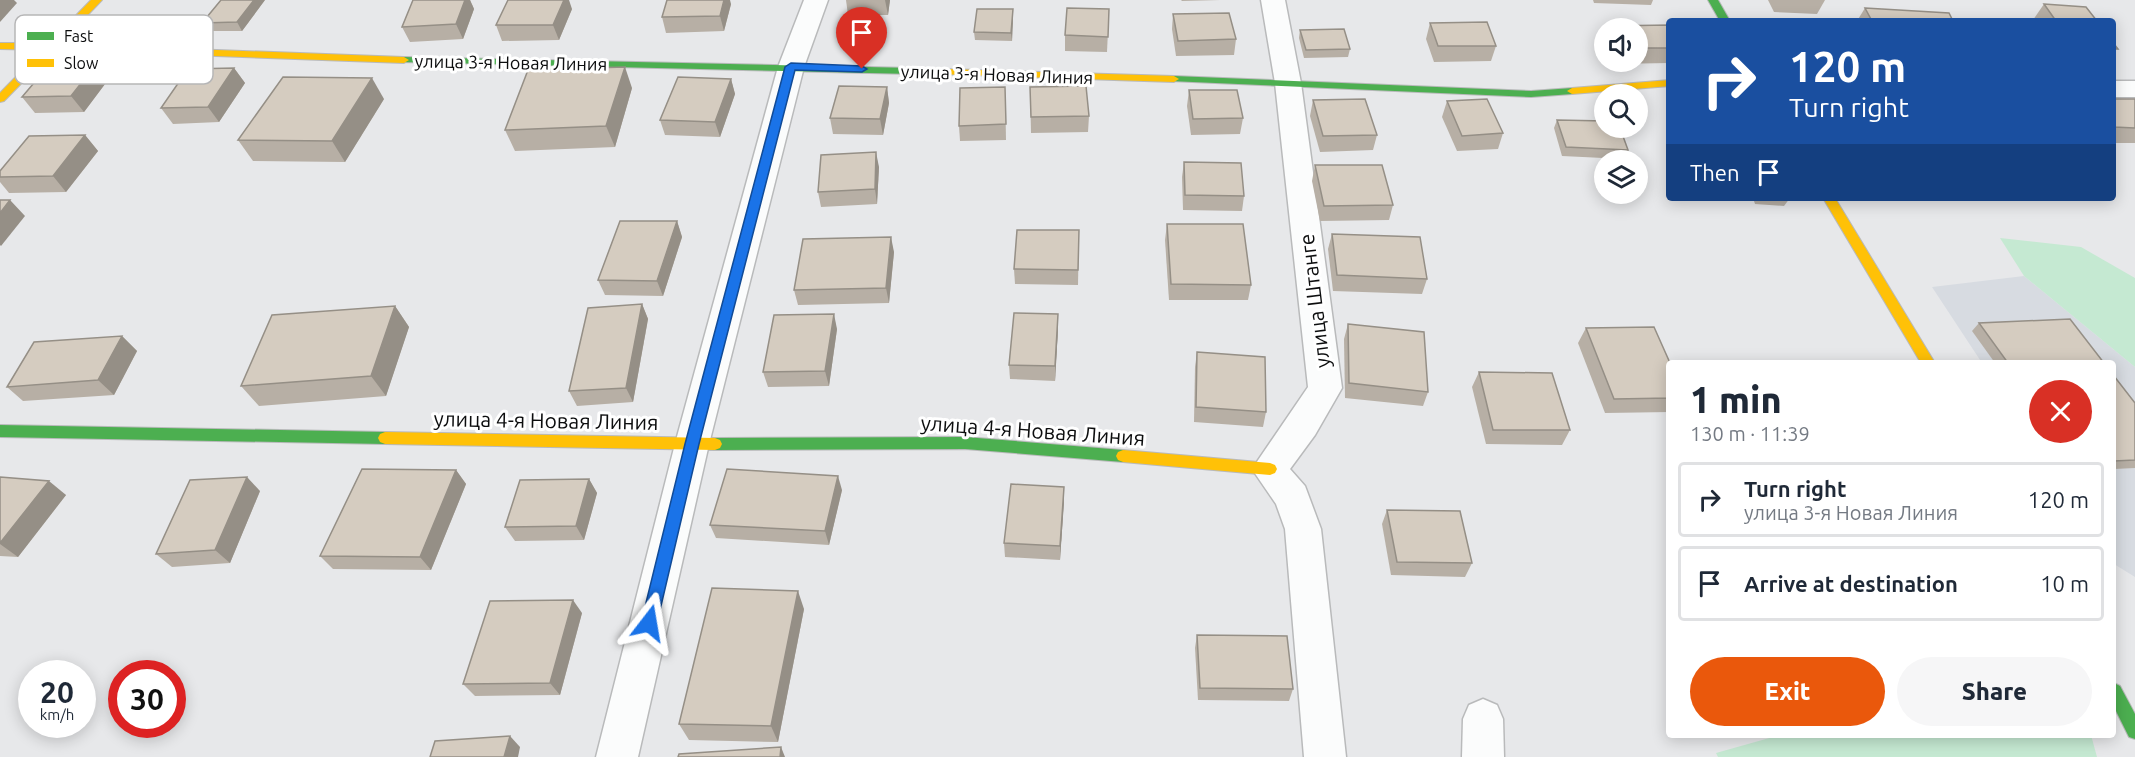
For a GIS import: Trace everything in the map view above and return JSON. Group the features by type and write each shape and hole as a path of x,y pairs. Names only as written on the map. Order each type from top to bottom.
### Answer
{"street":[{"path":"82,15 96,0"},
{"path":"617,757 692,444 791,67 816,0"},
{"name":"улица Штанге","path":"1270,469 1303,425 1325,388 1288,83 1273,0"},
{"path":"1713,0 1723,18"},
{"name":"улица 3-я Новая Линия","path":"0,46 15,46"},
{"name":"улица 3-я Новая Линия","path":"213,53 434,61 791,67 1288,83 1531,94 1666,83"},
{"path":"0,99 15,84"},
{"path":"2116,89 2135,89"},
{"path":"1831,201 1926,360"},
{"name":"улица 4-я Новая Линия","path":"0,431 692,444 965,443 1270,469"},
{"path":"1270,469 1292,497 1303,530 1325,757"}],"shaded area":[{"path":"2024,276 2135,367 2135,577 2116,565 2116,360 1980,360 1932,287"}],"green space":[{"path":"2000,238 2081,247 2135,278 2135,367 2024,276"},
{"path":"1769,738 2092,738 2097,757 1718,757 1716,753"}],"building":[{"path":"221,0 254,0 237,22 213,23 213,15 209,15"},
{"path":"413,0 465,0 456,24 402,27"},
{"path":"508,0 564,0 553,25 496,25"},
{"path":"667,0 724,0 720,16 662,17"},
{"path":"2044,4 2086,7 2095,18 2054,18"},
{"path":"1067,8 1109,9 1108,37 1065,35"},
{"path":"1865,8 1949,13 1952,18 1870,18"},
{"path":"977,9 1013,9 1011,33 974,32"},
{"path":"1229,13 1236,39 1178,41 1173,14"},
{"path":"1487,22 1496,46 1438,46 1430,23"},
{"path":"1648,25 1666,25 1666,48 1648,48"},
{"path":"1344,29 1350,49 1306,50 1300,30"},
{"path":"625,67 606,126 505,130 528,70"},
{"path":"213,68 234,68 208,107 161,108 178,84 213,84"},
{"path":"283,77 372,78 332,141 238,140"},
{"path":"678,77 731,79 715,122 660,120"},
{"path":"33,84 80,84 71,96 22,97"},
{"path":"839,86 887,87 880,119 830,118"},
{"path":"1086,86 1089,116 1031,117 1030,87"},
{"path":"1005,87 1006,124 959,126 960,88"},
{"path":"1189,90 1237,90 1243,118 1193,119"},
{"path":"1365,99 1377,135 1323,136 1313,100"},
{"path":"1487,99 1503,133 1462,136 1447,101"},
{"path":"2116,99 2135,99 2135,128 2116,127"},
{"path":"1557,120 1594,121 1594,138 1624,138 1628,150 1566,147"},
{"path":"85,135 53,176 0,177 0,171 29,136"},
{"path":"876,152 875,189 818,192 821,155"},
{"path":"1184,162 1241,163 1244,196 1185,195"},
{"path":"1315,165 1382,165 1393,205 1324,206"},
{"path":"0,200 10,200 0,213"},
{"path":"620,221 677,221 657,281 598,280"},
{"path":"1167,224 1243,224 1251,285 1171,284"},
{"path":"1017,230 1079,230 1078,270 1014,269"},
{"path":"1332,234 1420,237 1427,279 1337,275"},
{"path":"891,237 886,288 794,290 803,239"},
{"path":"642,304 626,388 569,391 588,308"},
{"path":"395,306 371,376 241,386 272,315"},
{"path":"1014,313 1058,314 1055,366 1009,365"},
{"path":"834,314 825,371 763,372 774,315"},
{"path":"2070,319 2102,360 2006,360 1979,323"},
{"path":"1348,324 1424,332 1428,392 1349,383"},
{"path":"1654,327 1669,360 1666,360 1666,398 1614,399 1586,328"},
{"path":"122,336 98,380 7,387 34,342"},
{"path":"1197,352 1265,357 1266,412 1196,407"},
{"path":"1479,372 1552,373 1570,430 1493,430"},
{"path":"2116,379 2135,403 2135,460 2116,461"},
{"path":"362,469 456,470 420,557 320,556"},
{"path":"727,469 838,476 825,531 710,525"},
{"path":"0,477 49,481 0,543"},
{"path":"247,477 215,550 156,554 190,480"},
{"path":"589,479 576,526 505,527 520,480"},
{"path":"1011,484 1064,487 1060,546 1004,543"},
{"path":"1387,510 1460,511 1472,563 1397,562"},
{"path":"712,588 798,591 771,726 679,724"},
{"path":"573,600 550,683 463,684 490,601"},
{"path":"1197,635 1287,636 1293,689 1200,688"},
{"path":"510,736 504,757 430,757 435,741"},
{"path":"781,747 780,757 678,757 679,754"}],"traffic: fast":[{"path":"1713,0 1723,18"},
{"path":"404,60 912,71"},
{"path":"1174,79 1531,94 1572,91"},
{"path":"0,431 385,438"},
{"path":"715,444 965,443 1123,456"},
{"path":"2116,695 2135,731"}],"traffic: slow":[{"path":"82,15 97,0"},
{"path":"0,46 15,46"},
{"path":"213,52 404,60"},
{"path":"912,71 1174,79"},
{"path":"1572,91 1666,83"},
{"path":"0,99 15,84"},
{"path":"1831,201 1926,360"},
{"path":"385,438 715,444"},
{"path":"1123,456 1270,469"}],"route":[{"path":"649,623 692,444 791,67 862,69"}]}
